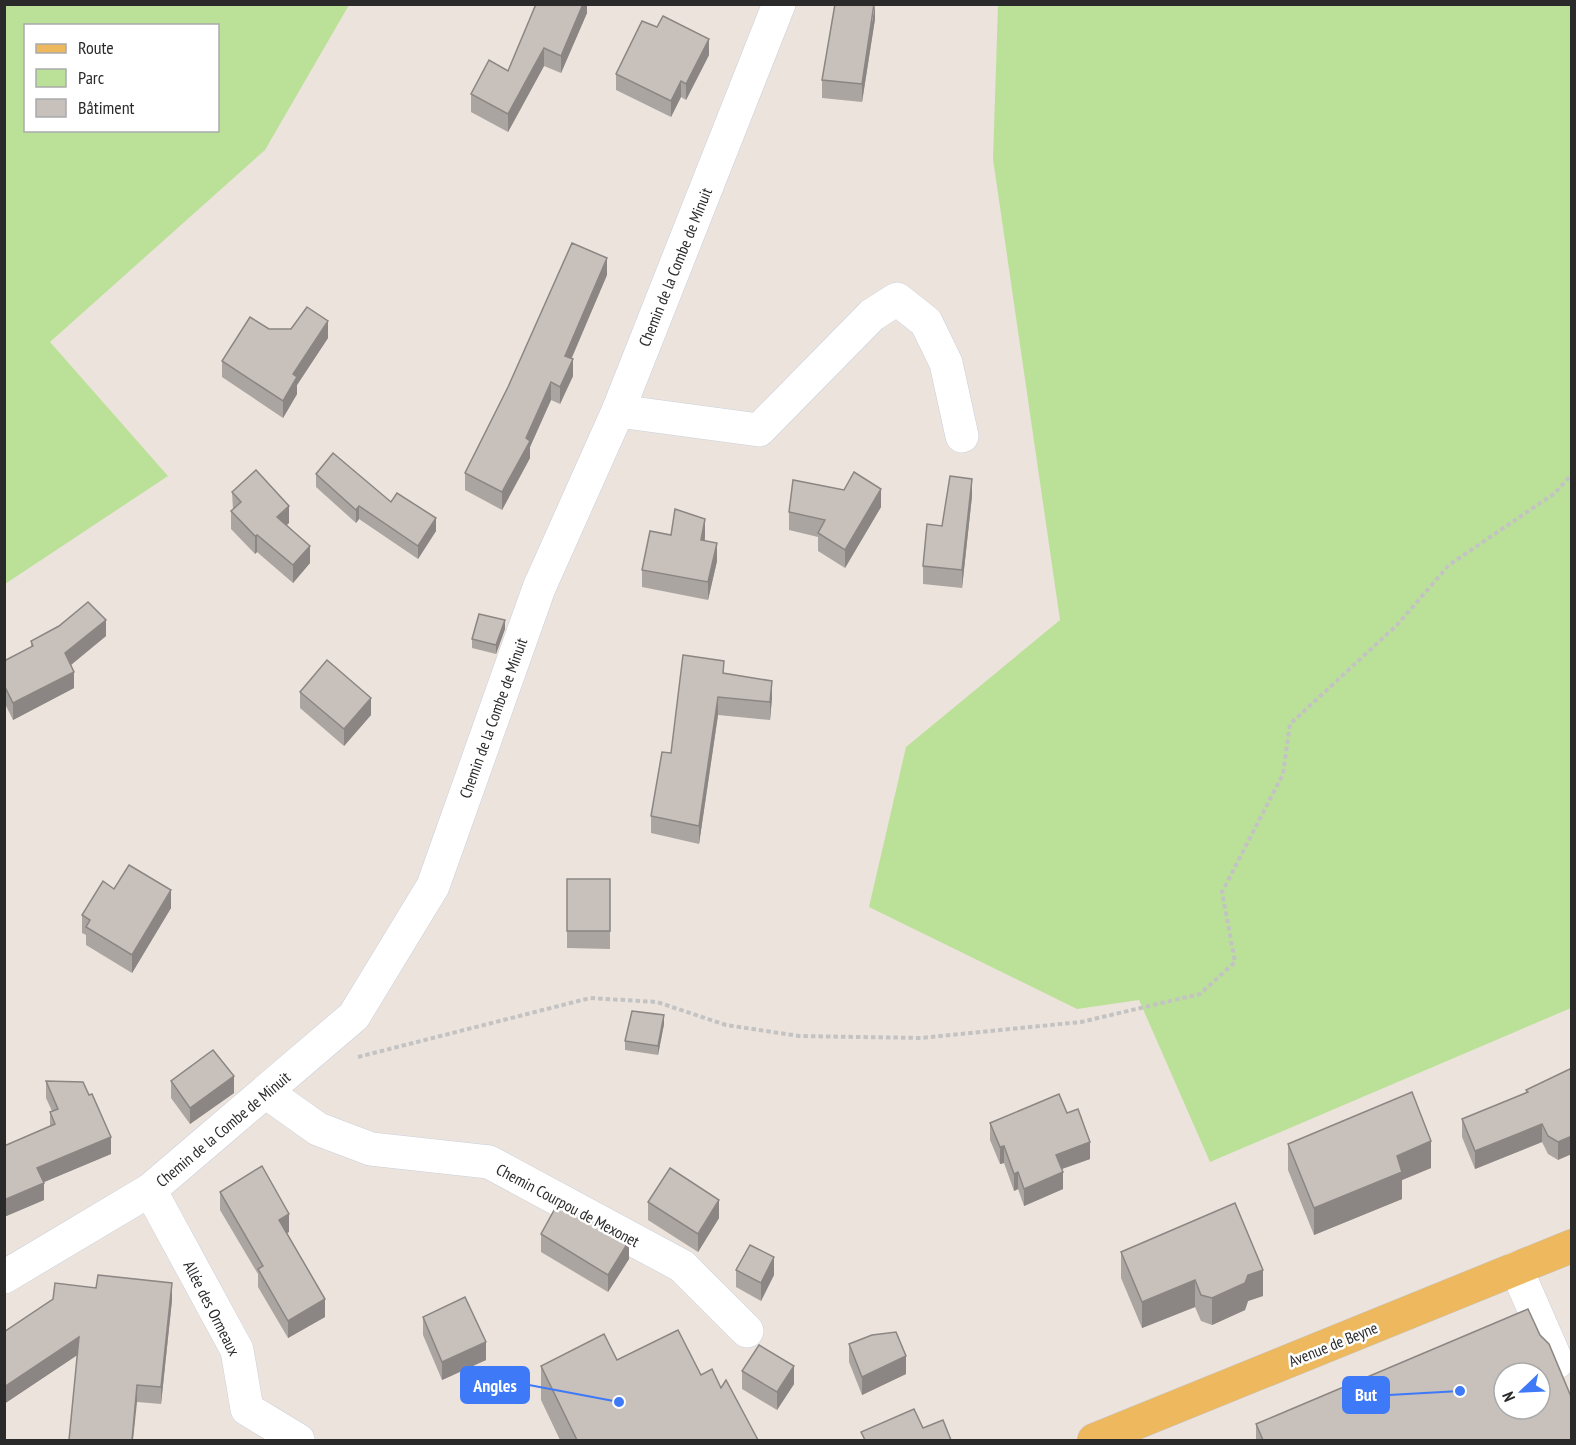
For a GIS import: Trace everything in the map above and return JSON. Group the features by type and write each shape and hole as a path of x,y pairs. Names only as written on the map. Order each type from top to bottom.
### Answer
{"main road":[{"name":"Avenue de Beyne","path":"1094,1440 1572,1246"}],"street":[{"name":"Chemin de la Combe de Minuit","path":"4,1277 150,1190 354,1016 433,886 539,588 618,411 779,4"},
{"path":"618,411 759,430 872,315 897,299 926,322 946,363 962,436"},
{"name":"Chemin Courpou de Mexonet","path":"266,1092 318,1129 371,1149 489,1162 682,1266 747,1331"},
{"name":"Allée des Ormeaux","path":"150,1190 237,1350 247,1409 298,1440"},
{"path":"1516,1268 1557,1362"}],"path":[{"path":"303,1060 361,1057 590,998 657,1002 726,1025 800,1036 921,1038 1081,1022 1200,994 1234,962 1222,892 1283,774 1290,724 1397,625 1449,565 1555,493 1572,474"}],"green space":[{"path":"5,4 349,5 265,150 50,342 168,476 5,584"},
{"path":"998,5 1571,5 1571,1008 1210,1162 1139,1000 1077,1009 869,907 906,747 1060,620 993,159"}],"building":[{"path":"536,4 583,4 561,56 544,48 508,114 471,94 489,60 508,71"},
{"path":"835,4 874,4 862,84 822,80"},
{"path":"663,16 709,39 686,84 681,81 671,101 616,74 642,21 657,27"},
{"path":"572,243 607,258 565,356 573,359 560,387 551,382 526,438 530,441 502,492 465,473 508,387"},
{"path":"307,307 328,321 293,374 297,377 283,401 222,361 250,317 269,329 291,329"},
{"path":"333,453 391,502 397,493 436,518 418,546 359,506 356,510 316,474"},
{"path":"256,470 289,506 277,517 310,546 293,565 257,535 255,536 231,511 241,502 232,492"},
{"path":"854,472 881,489 845,550 818,533 825,520 789,512 793,480 844,490"},
{"path":"950,476 972,479 962,570 923,566 927,524 942,526"},
{"path":"675,509 705,519 701,540 717,543 708,582 642,570 650,531 671,535"},
{"path":"88,602 106,620 65,653 74,672 13,703 4,685 4,661 33,646 31,641 59,626"},
{"path":"479,614 505,620 496,645 472,639"},
{"path":"683,655 724,661 723,673 772,681 770,702 718,697 699,826 651,816 662,752 671,753"},
{"path":"327,660 371,698 344,729 300,692"},
{"path":"129,865 171,890 132,955 86,927 90,920 82,915 103,881 114,889"},
{"path":"567,879 610,879 610,931 567,931"},
{"path":"632,1011 664,1015 658,1046 625,1041"},
{"path":"213,1050 234,1076 190,1108 171,1081"},
{"path":"1572,1068 1572,1136 1558,1142 1548,1136 1542,1124 1475,1151 1462,1119 1528,1092 1526,1090"},
{"path":"46,1081 83,1082 89,1095 92,1094 111,1137 37,1168 44,1183 4,1200 4,1146 55,1124 50,1112 58,1109"},
{"path":"1412,1092 1431,1141 1397,1156 1402,1172 1314,1208 1288,1144"},
{"path":"1059,1094 1067,1113 1078,1109 1090,1142 1056,1155 1063,1172 1024,1189 1018,1172 1014,1174 1004,1146 1000,1147 990,1123"},
{"path":"262,1166 289,1214 279,1220 325,1299 288,1321 258,1269 263,1266 220,1192"},
{"path":"670,1168 719,1200 698,1234 648,1202"},
{"path":"558,1203 629,1241 608,1275 541,1234"},
{"path":"1235,1203 1263,1270 1248,1275 1245,1283 1212,1298 1201,1295 1195,1280 1142,1302 1121,1252"},
{"path":"750,1245 774,1257 761,1283 736,1270"},
{"path":"98,1275 172,1283 161,1387 137,1385 132,1440 69,1440 79,1337 4,1387 4,1332 53,1299 55,1283 96,1288"},
{"path":"465,1297 486,1342 442,1362 423,1317"},
{"path":"1528,1309 1540,1335 1549,1344 1572,1399 1572,1440 1263,1440 1256,1424"},
{"path":"678,1330 701,1375 712,1369 721,1388 726,1380 758,1440 577,1440 541,1366 604,1334 617,1360"},
{"path":"896,1332 906,1356 862,1377 849,1344 872,1335"},
{"path":"759,1345 794,1366 777,1392 742,1371"},
{"path":"914,1409 923,1428 943,1420 951,1440 865,1440 861,1432"}],"place":[{"name":"But","path":"1460,1391"},
{"name":"Angles","path":"619,1402"}]}
